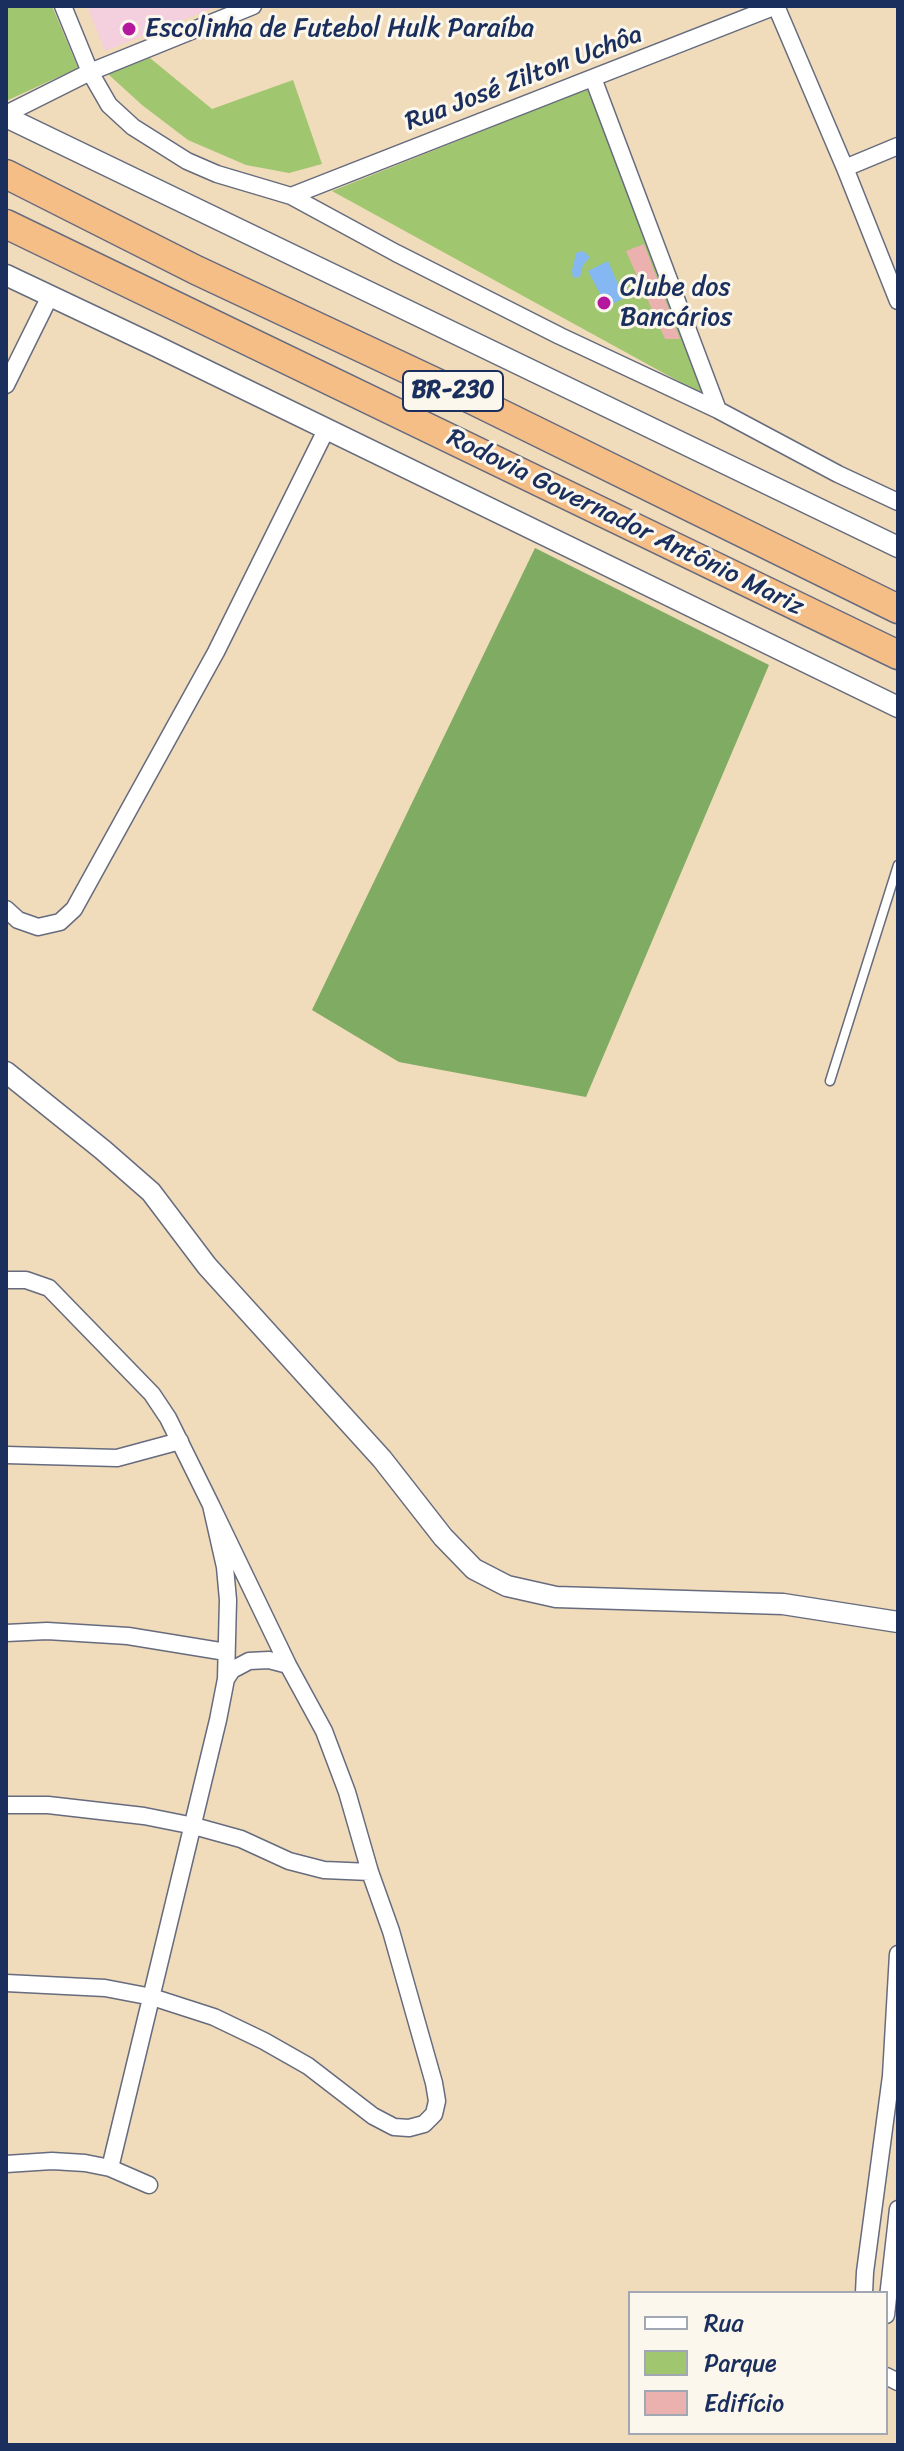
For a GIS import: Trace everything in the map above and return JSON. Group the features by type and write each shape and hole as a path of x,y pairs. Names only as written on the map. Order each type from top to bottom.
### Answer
{"highway":[{"name":"Rodovia Governador Antônio Mariz","path":"6,174 196,270 487,407 898,609"},
{"name":"Rodovia Governador Antônio Mariz","path":"6,224 898,655"}],"street":[{"path":"63,6 90,72 109,105 133,127 187,161 217,174 291,196 560,336 718,410 898,502"},
{"path":"6,116 90,72 253,6"},
{"path":"776,6 898,301"},
{"name":"Rua José Zilton Uchôa","path":"291,196 776,6"},
{"path":"593,78 718,410"},
{"path":"6,116 898,547"},
{"path":"845,168 898,146"},
{"path":"6,275 898,707"},
{"path":"6,385 50,296"},
{"path":"6,909 18,920 38,927 60,922 71,914 216,652 326,430"},
{"path":"6,1072 151,1192 207,1266 382,1459 443,1537 474,1569 507,1586 556,1597 783,1604 898,1622"},
{"path":"6,1280 26,1280 49,1288 152,1394 180,1441 288,1665 324,1731 347,1792 391,1931 434,2083 437,2101 434,2114 424,2124 409,2128 394,2127 373,2116 308,2066 264,2041 214,2017 152,1997 105,1988 6,1983"},
{"path":"6,1455 117,1458 180,1441"},
{"path":"110,2168 194,1826 226,1679 228,1600 211,1505"},
{"path":"6,1633 47,1631 128,1636 226,1652"},
{"path":"226,1679 232,1670 249,1661 269,1660 288,1665"},
{"path":"6,1805 48,1805 144,1816 241,1839 289,1861 324,1870 370,1872"},
{"path":"864,2291 891,2076 898,1954"},
{"path":"6,2164 52,2161 85,2163 110,2168 149,2185"},
{"path":"888,2297 898,2209"}],"lane":[{"path":"830,1081 898,865"}],"shaded area":[{"name":"Escolinha de Futebol Hulk Paraíba","path":"87,6 218,6 105,51"}],"green space":[{"path":"6,6 52,6 78,68 6,101"},
{"path":"150,58 212,109 293,80 322,164 289,173 246,165 188,140 108,74"},
{"name":"Clube dos Bancários","path":"590,88 709,398 332,191"},
{"path":"535,548 769,665 586,1097 399,1062 312,1010"}],"water":[{"path":"583,251 590,257 583,265 580,277 573,278 576,253"},
{"path":"608,261 624,298 607,307 588,271"}],"building":[{"path":"644,244 680,339 665,339 626,251"}],"place":[{"name":"Escolinha de Futebol Hulk Paraíba","path":"129,29"},
{"name":"Clube dos Bancários","path":"604,303"}]}
